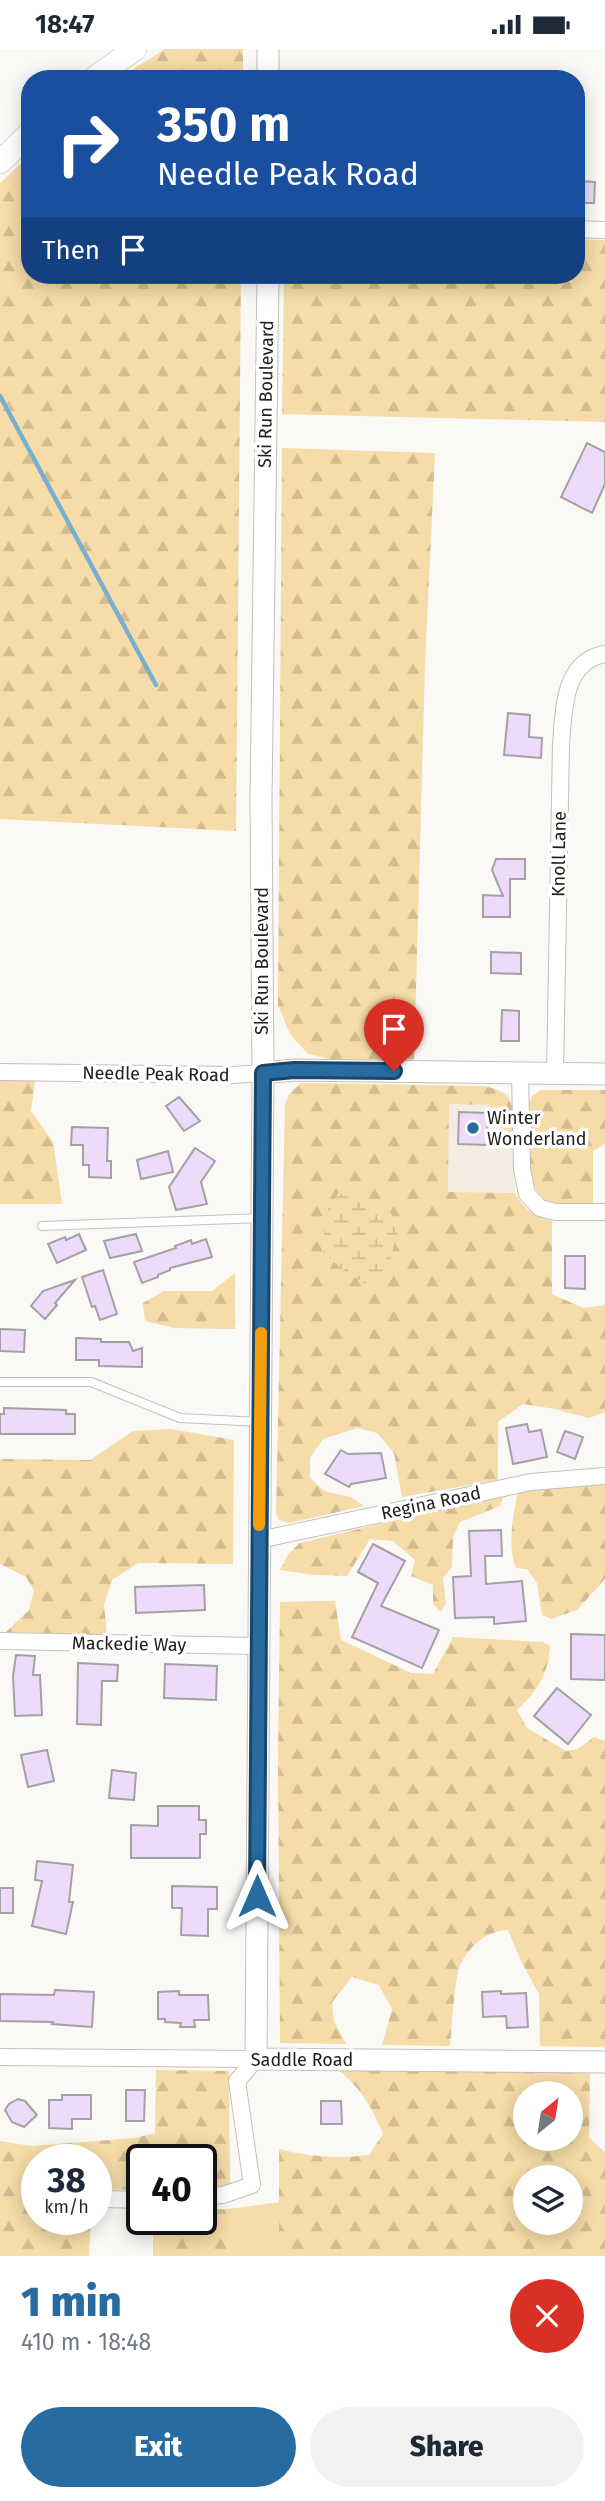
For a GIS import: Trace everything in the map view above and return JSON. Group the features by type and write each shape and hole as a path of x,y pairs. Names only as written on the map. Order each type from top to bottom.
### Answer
{"main road":[{"path":"106,70 135,49"},
{"path":"0,162 21,142"}],"street":[{"path":"268,49 268,70"},
{"path":"585,229 605,230"},
{"name":"Ski Run Boulevard","path":"256,2059 263,1073 261,799 268,284"},
{"name":"Knoll Lane","path":"555,1074 564,703 573,675 590,657 605,654"},
{"name":"Needle Peak Road","path":"0,1072 232,1075 294,1070 605,1075"},
{"path":"520,1073 522,1169 527,1194 540,1208 556,1212 605,1212"},
{"name":"Regina Road","path":"259,1540 531,1482 605,1476"},
{"name":"Mackedie Way","path":"0,1641 259,1646"},
{"name":"Saddle Road","path":"0,2057 605,2062"},
{"path":"217,2196 252,2185 237,2081 256,2059"}],"lane":[{"path":"42,1226 261,1218"},
{"path":"0,1382 91,1382 180,1418 260,1422"}],"shaded area":[{"path":"449,1086 484,1086 509,1095 513,1105 515,1193 448,1193"}],"green space":[{"path":"165,49 243,49 243,70 132,70"},
{"path":"21,163 21,284 241,284 236,831 0,819 0,183"},
{"path":"585,239 605,240 605,422 282,414 284,284 585,284"},
{"path":"282,448 435,453 425,664 414,1062 335,1060 308,1054 290,1034 278,1005"},
{"path":"0,1081 35,1081 31,1111 53,1142 62,1204 0,1204"},
{"path":"301,1083 484,1086 504,1095 514,1116 514,1146 502,1135 498,1111 488,1105 449,1104 448,1192 515,1193 530,1211 552,1221 552,1294 583,1308 605,1305 605,1412 589,1418 523,1404 498,1422 498,1480 402,1497 394,1453 377,1433 357,1428 323,1439 310,1458 310,1478 324,1491 351,1497 364,1506 289,1523 279,1520 276,1513 285,1105 289,1094"},
{"path":"541,1090 605,1090 605,1144 593,1151 593,1204 559,1204 545,1200 537,1191 530,1175 528,1107 532,1096"},
{"path":"338,1193 389,1211 399,1226 391,1257 372,1288 343,1270 322,1251 326,1213"},
{"path":"235,1273 235,1329 174,1328 145,1321 143,1303 164,1291 212,1291"},
{"path":"171,1429 234,1440 233,1564 138,1563 112,1580 104,1605 107,1635 6,1632 29,1610 34,1590 26,1577 0,1564 0,1459 90,1460 133,1431"},
{"path":"605,1484 605,1579 577,1610 551,1619 542,1615 537,1583 527,1569 516,1568 513,1559 512,1530 518,1492"},
{"path":"504,1494 500,1506 460,1522 453,1537 452,1567 443,1578 446,1604 441,1612 433,1604 433,1585 411,1576 415,1560 393,1541 370,1539 347,1576 280,1570 289,1553 300,1543"},
{"path":"335,1601 341,1640 411,1673 433,1674 453,1637 543,1642 550,1646 541,1681 517,1710 527,1728 566,1751 578,1749 594,1737 605,1741 605,2047 540,2046 539,1994 508,1930 481,1940 461,1963 455,1990 450,2046 382,2045 392,2009 379,1985 352,1977 332,2002 334,2021 346,2044 280,2043 280,1602"},
{"path":"156,2070 229,2071 230,2186 217,2187 217,2144 126,2144 126,2190 112,2189 112,2144 58,2144 134,2138 155,2133"},
{"path":"339,2070 590,2073 589,2138 605,2152 605,2256 279,2256 279,2149 324,2157 369,2155 383,2134 366,2099"},
{"path":"0,2141 21,2144 21,2235 90,2235 89,2256 0,2256"},
{"path":"279,2202 279,2256 228,2256 228,2209"},
{"path":"217,2209 228,2209 228,2256 153,2256 153,2235 217,2235"}],"building":[{"path":"585,181 595,182 594,203 585,203"},
{"path":"587,443 605,452 605,484 592,513 561,497"},
{"path":"508,713 530,715 529,737 542,738 541,758 504,755"},
{"path":"496,859 525,859 525,879 510,879 510,917 483,917 483,895 503,896 492,870"},
{"path":"491,952 521,953 521,974 491,973"},
{"path":"502,1010 519,1011 519,1041 501,1041"},
{"path":"179,1097 200,1121 184,1131 166,1106"},
{"name":"Winter Wonderland","path":"459,1112 488,1113 487,1145 458,1144"},
{"path":"72,1127 108,1128 107,1161 111,1161 111,1178 89,1177 89,1165 83,1165 83,1145 71,1145"},
{"path":"195,1148 215,1161 201,1182 207,1204 176,1210 169,1187"},
{"path":"168,1151 173,1172 141,1179 137,1160"},
{"path":"79,1234 86,1250 57,1263 48,1244"},
{"path":"136,1234 142,1251 110,1258 104,1241"},
{"path":"206,1239 212,1257 170,1268 158,1277 142,1283 134,1262 191,1240 192,1244"},
{"path":"565,1256 585,1256 585,1289 565,1288"},
{"path":"103,1270 117,1314 100,1320 95,1306 92,1307 82,1277"},
{"path":"75,1280 45,1319 31,1306 43,1291"},
{"path":"0,1329 25,1330 24,1352 0,1351"},
{"path":"76,1338 101,1339 101,1342 129,1342 133,1351 142,1348 142,1367 99,1366 99,1360 76,1360"},
{"path":"4,1408 66,1410 66,1414 75,1414 75,1434 0,1434 0,1414 4,1414"},
{"path":"527,1424 529,1432 541,1430 547,1457 513,1464 506,1428"},
{"path":"565,1431 583,1437 575,1459 557,1452"},
{"path":"341,1450 348,1454 381,1453 386,1478 351,1484 349,1487 325,1474"},
{"path":"501,1530 502,1556 485,1556 486,1584 522,1581 526,1621 494,1624 494,1617 455,1618 453,1577 471,1576 469,1531"},
{"path":"373,1544 405,1561 381,1606 439,1630 422,1668 352,1637 378,1583 358,1572"},
{"path":"204,1585 205,1610 136,1613 135,1587"},
{"path":"571,1634 605,1635 605,1680 571,1679"},
{"path":"16,1655 35,1656 33,1675 40,1675 42,1715 15,1716 13,1676"},
{"path":"78,1663 118,1665 117,1681 102,1681 101,1725 77,1724"},
{"path":"165,1664 217,1666 216,1700 164,1698"},
{"path":"557,1688 591,1715 568,1744 534,1716"},
{"path":"47,1750 54,1781 28,1787 21,1755"},
{"path":"112,1770 136,1773 134,1800 109,1798"},
{"path":"158,1806 199,1806 199,1820 206,1820 206,1834 200,1834 200,1858 131,1858 131,1825 158,1826"},
{"path":"37,1861 73,1865 69,1902 73,1902 66,1934 32,1926 42,1881 35,1880"},
{"path":"172,1886 217,1887 217,1909 208,1909 208,1936 181,1935 182,1908 172,1908"},
{"path":"0,1888 13,1888 13,1913 0,1913"},
{"path":"55,1990 94,1992 92,2027 52,2024 53,2022 0,2021 0,1994 54,1995"},
{"path":"179,1991 179,1995 208,1995 209,2020 194,2020 195,2027 180,2027 181,2023 158,2019 158,1992"},
{"path":"501,1991 501,1994 526,1993 528,2027 507,2028 506,2016 483,2017 482,1992"},
{"path":"126,2090 145,2090 144,2121 126,2121"},
{"path":"62,2095 91,2095 91,2119 72,2119 72,2129 49,2128 49,2100 62,2100"},
{"path":"18,2099 25,2101 37,2115 24,2127 12,2122 5,2110"},
{"path":"321,2101 341,2101 342,2124 321,2124"}],"waterway":[{"path":"0,396 156,685"}],"slow traffic":[{"path":"259,1525 261,1333"}],"place":[{"name":"Winter Wonderland","path":"473,1128"}],"route":[{"path":"257,1896 263,1073 294,1070 394,1071"}]}
